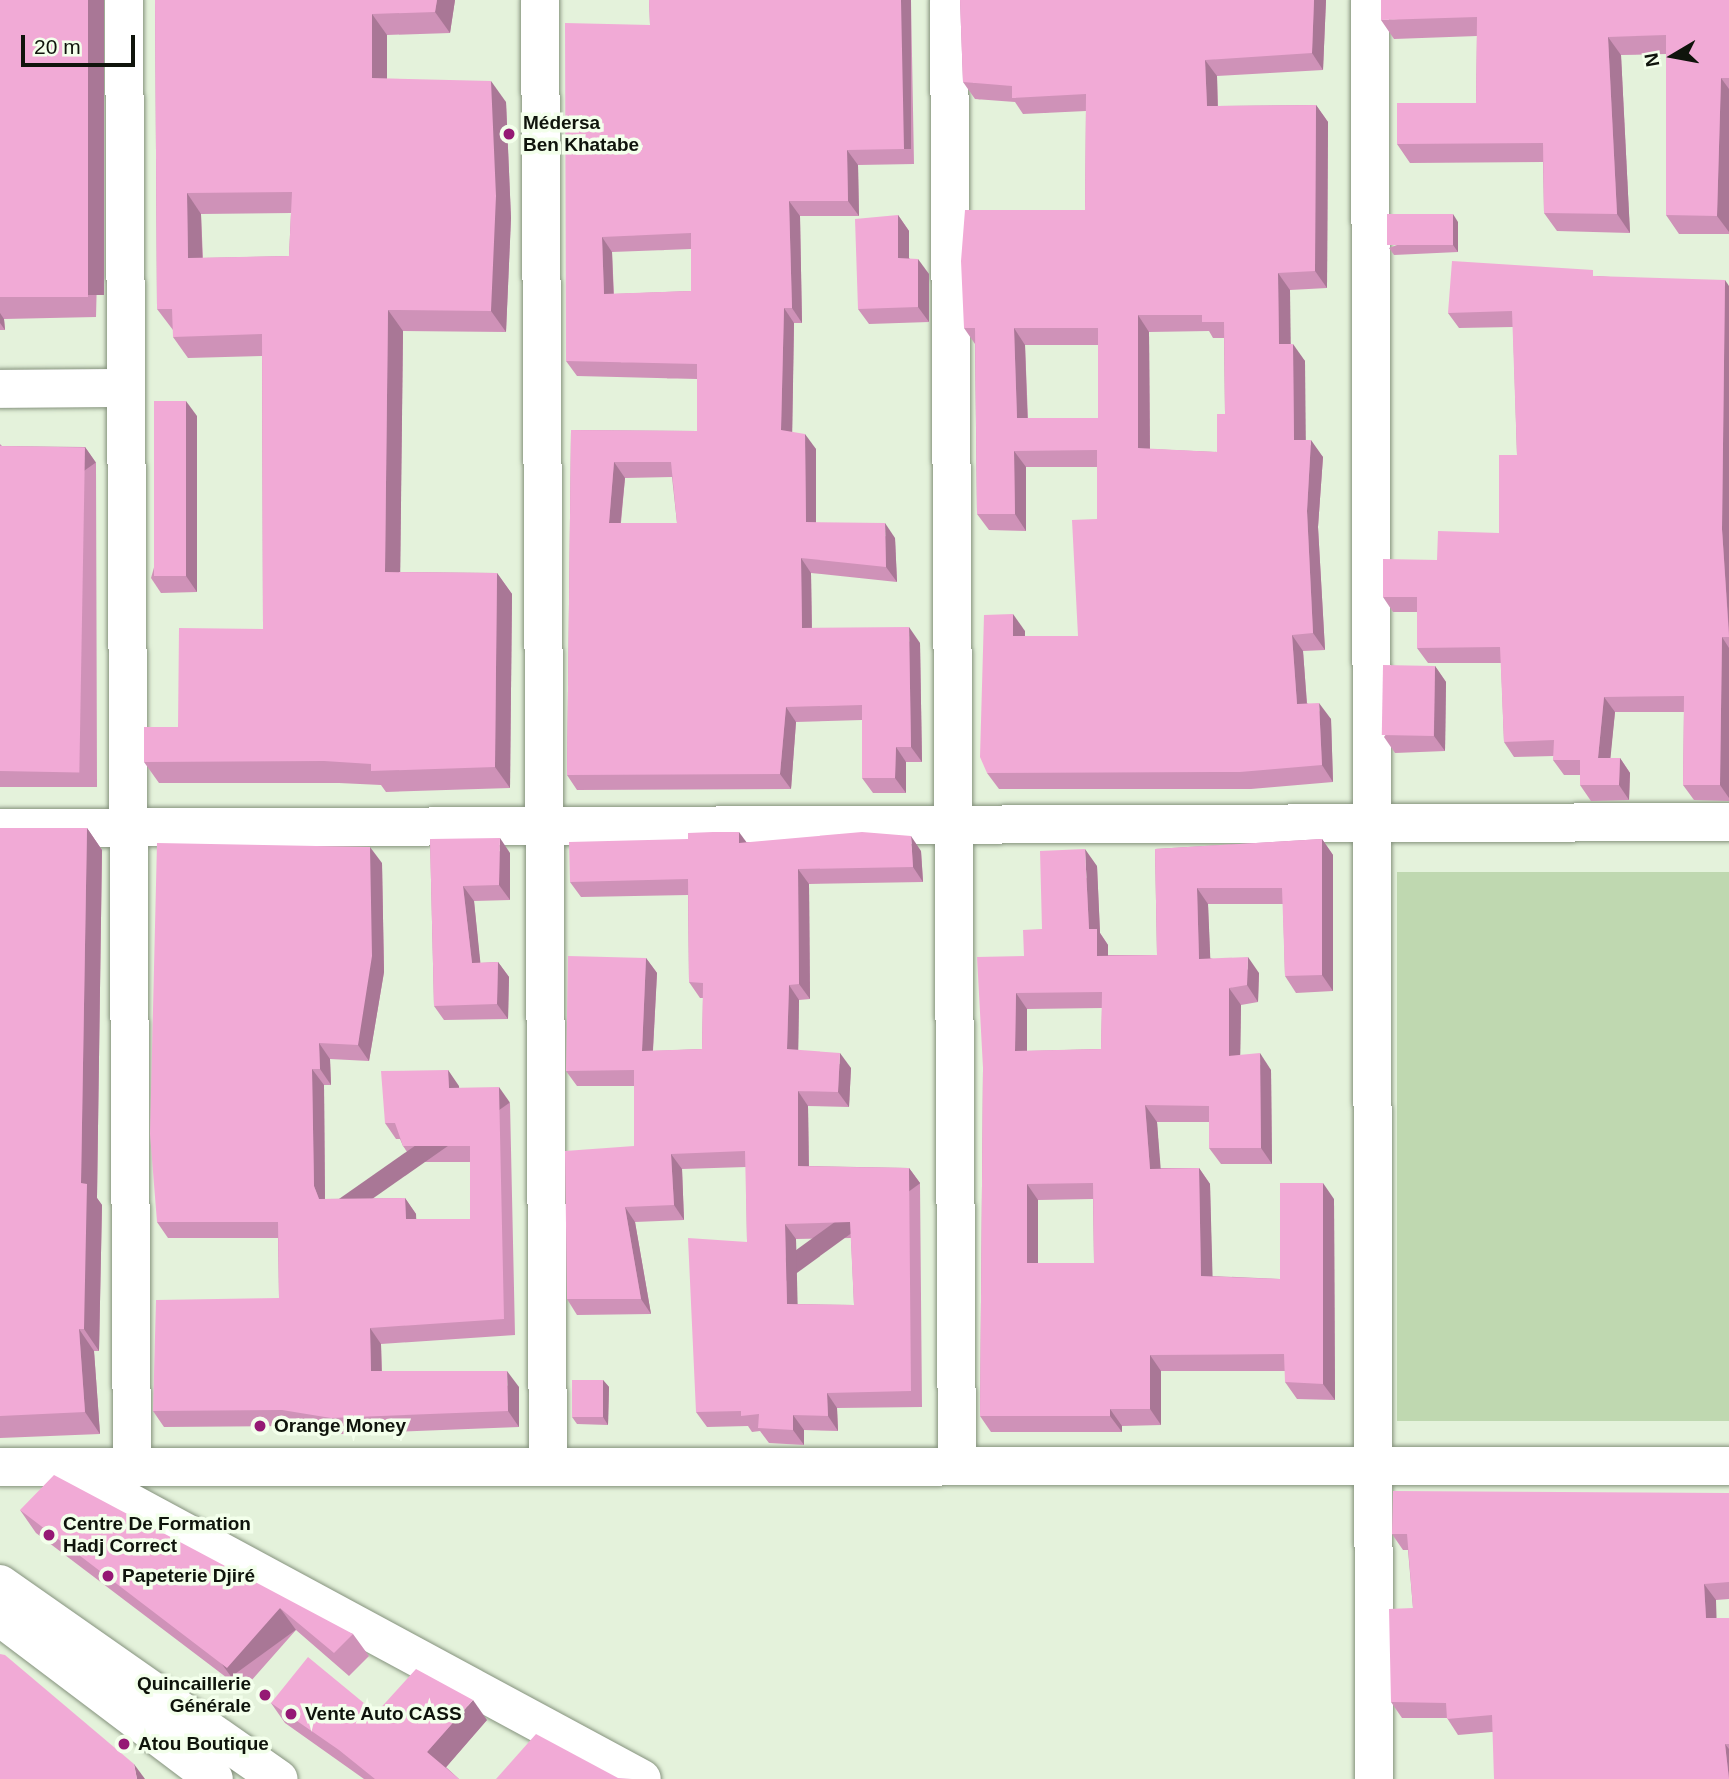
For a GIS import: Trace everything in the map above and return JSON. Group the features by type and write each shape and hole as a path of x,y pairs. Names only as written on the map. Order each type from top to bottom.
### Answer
{"street":[{"path":"124,0 132,1467"},
{"path":"540,0 548,1467"},
{"path":"949,0 957,1466"},
{"path":"1370,0 1374,1779"},
{"path":"0,389 126,388"},
{"path":"0,828 1729,821"},
{"path":"0,1467 1729,1466"},
{"path":"64,1467 642,1779"},
{"path":"0,1584 278,1779"},
{"path":"0,1617 214,1779"}],"green space":[{"path":"1397,872 1729,872 1729,1421 1397,1421"}],"building":[{"path":"0,0 88,0 88,297 0,297"},
{"path":"155,0 437,0 435,12 372,14 372,78 491,81 496,196 491,311 388,310 385,572 497,573 495,767 371,771 371,764 324,761 144,762 144,727 178,727 179,628 263,629 262,334 173,337 172,309 157,309","holes":["292,192 289,256 188,258 187,193"]},
{"path":"649,0 901,0 904,149 847,150 848,201 789,201 792,308 784,308 781,430 805,434 806,522 885,523 886,567 801,558 802,628 909,627 911,747 896,747 895,778 862,778 862,705 786,707 780,774 567,775 571,430 697,431 697,364 566,361 565,23 650,25","holes":["691,233 691,291 604,294 602,237","614,462 671,462 677,523 609,523"]},
{"path":"960,0 1314,0 1312,53 1205,60 1207,106 1316,105 1315,271 1278,273 1279,344 1293,344 1294,440 1311,440 1307,511 1313,633 1292,635 1297,704 1319,703 1322,765 1240,772 987,773 980,757 984,615 1013,614 1013,636 1078,636 1072,520 1097,519 1097,450 1014,451 1015,514 977,514 975,328 964,328 961,261 965,210 1085,210 1086,94 1012,98 1012,86 963,82","holes":["1138,315 1202,315 1202,322 1224,322 1225,414 1217,414 1217,452 1138,448","1014,328 1098,328 1098,418 1017,418"]},
{"path":"1381,0 1729,0 1729,78 1721,78 1717,216 1666,215 1666,35 1608,37 1617,214 1544,213 1543,143 1397,144 1397,103 1476,103 1477,17 1381,20"},
{"path":"1387,214 1453,214 1453,245 1387,245"},
{"path":"898,215 898,258 918,259 918,307 858,309 855,219"},
{"path":"1452,261 1593,270 1593,276 1725,280 1722,529 1729,637 1722,637 1720,785 1683,785 1684,696 1604,697 1598,758 1620,758 1619,785 1580,785 1580,760 1553,760 1554,740 1504,742 1500,647 1417,648 1417,597 1383,597 1383,559 1437,560 1438,531 1499,533 1499,455 1517,455 1512,311 1448,313"},
{"path":"154,401 186,401 186,576 154,576"},
{"path":"0,446 85,447 79,772 0,771"},
{"path":"1383,665 1435,666 1434,736 1382,735"},
{"path":"0,828 87,828 81,1183 87,1184 84,1329 79,1329 85,1412 0,1416"},
{"path":"739,832 739,843 862,832 911,836 913,867 798,869 799,984 789,985 787,1049 840,1053 838,1092 798,1091 798,1166 909,1168 911,1391 827,1393 828,1416 793,1415 793,1430 758,1428 759,1414 741,1416 741,1411 696,1412 688,1238 747,1242 745,1151 671,1154 674,1205 625,1207 641,1299 567,1299 565,1151 634,1146 634,1070 566,1071 568,956 646,958 642,1051 702,1049 703,983 689,982 688,879 570,882 569,842 688,839 688,833","holes":["850,1222 854,1305 787,1304 785,1224"]},
{"path":"500,838 499,885 463,886 472,963 498,962 497,1004 434,1006 430,839"},
{"path":"1322,839 1322,975 1285,976 1282,888 1197,888 1199,959 1248,957 1247,985 1229,988 1229,1056 1260,1053 1261,1148 1209,1148 1209,1106 1145,1105 1150,1169 1199,1168 1201,1276 1280,1279 1280,1183 1323,1183 1323,1384 1285,1382 1284,1354 1150,1355 1150,1409 1110,1409 1110,1416 980,1416 983,1068 977,957 1024,956 1023,930 1042,929 1040,851 1085,849 1089,929 1097,929 1097,956 1157,955 1155,849","holes":["1102,992 1101,1049 1015,1051 1016,993","1093,1183 1094,1263 1027,1263 1027,1184"]},
{"path":"157,843 370,847 372,956 358,1045 319,1043 320,1069 312,1069 314,1186 319,1199 405,1198 406,1219 470,1219 470,1146 403,1146 395,1123 385,1123 381,1071 448,1070 449,1088 499,1087 504,1319 370,1328 371,1371 507,1371 508,1411 331,1418 282,1410 153,1411 156,1300 279,1298 278,1222 157,1222 150,1134"},
{"path":"572,1380 603,1380 603,1417 572,1417"},
{"path":"54,1475 353,1634 334,1653 280,1608 227,1668 20,1510"},
{"path":"1393,1491 1729,1493 1729,1582 1704,1584 1706,1618 1729,1618 1729,1744 1725,1744 1729,1779 1494,1779 1492,1715 1447,1719 1446,1703 1391,1702 1389,1609 1413,1608 1407,1534 1392,1534"},
{"path":"0,1654 5,1655 134,1764 137,1779 0,1779"},
{"path":"308,1657 376,1713 416,1669 473,1700 427,1752 459,1779 375,1779 339,1750 271,1703"},
{"path":"536,1734 618,1778 632,1779 496,1779"}],"place":[{"name":"Médersa Ben Khatabe","path":"509,134"},
{"name":"Orange Money","path":"260,1426"},
{"name":"Centre De Formation Hadj Correct","path":"49,1535"},
{"name":"Papeterie Djiré","path":"108,1576"},
{"name":"Quincaillerie Générale","path":"265,1695"},
{"name":"Vente Auto CASS","path":"291,1714"},
{"name":"Atou Boutique","path":"124,1744"}]}
